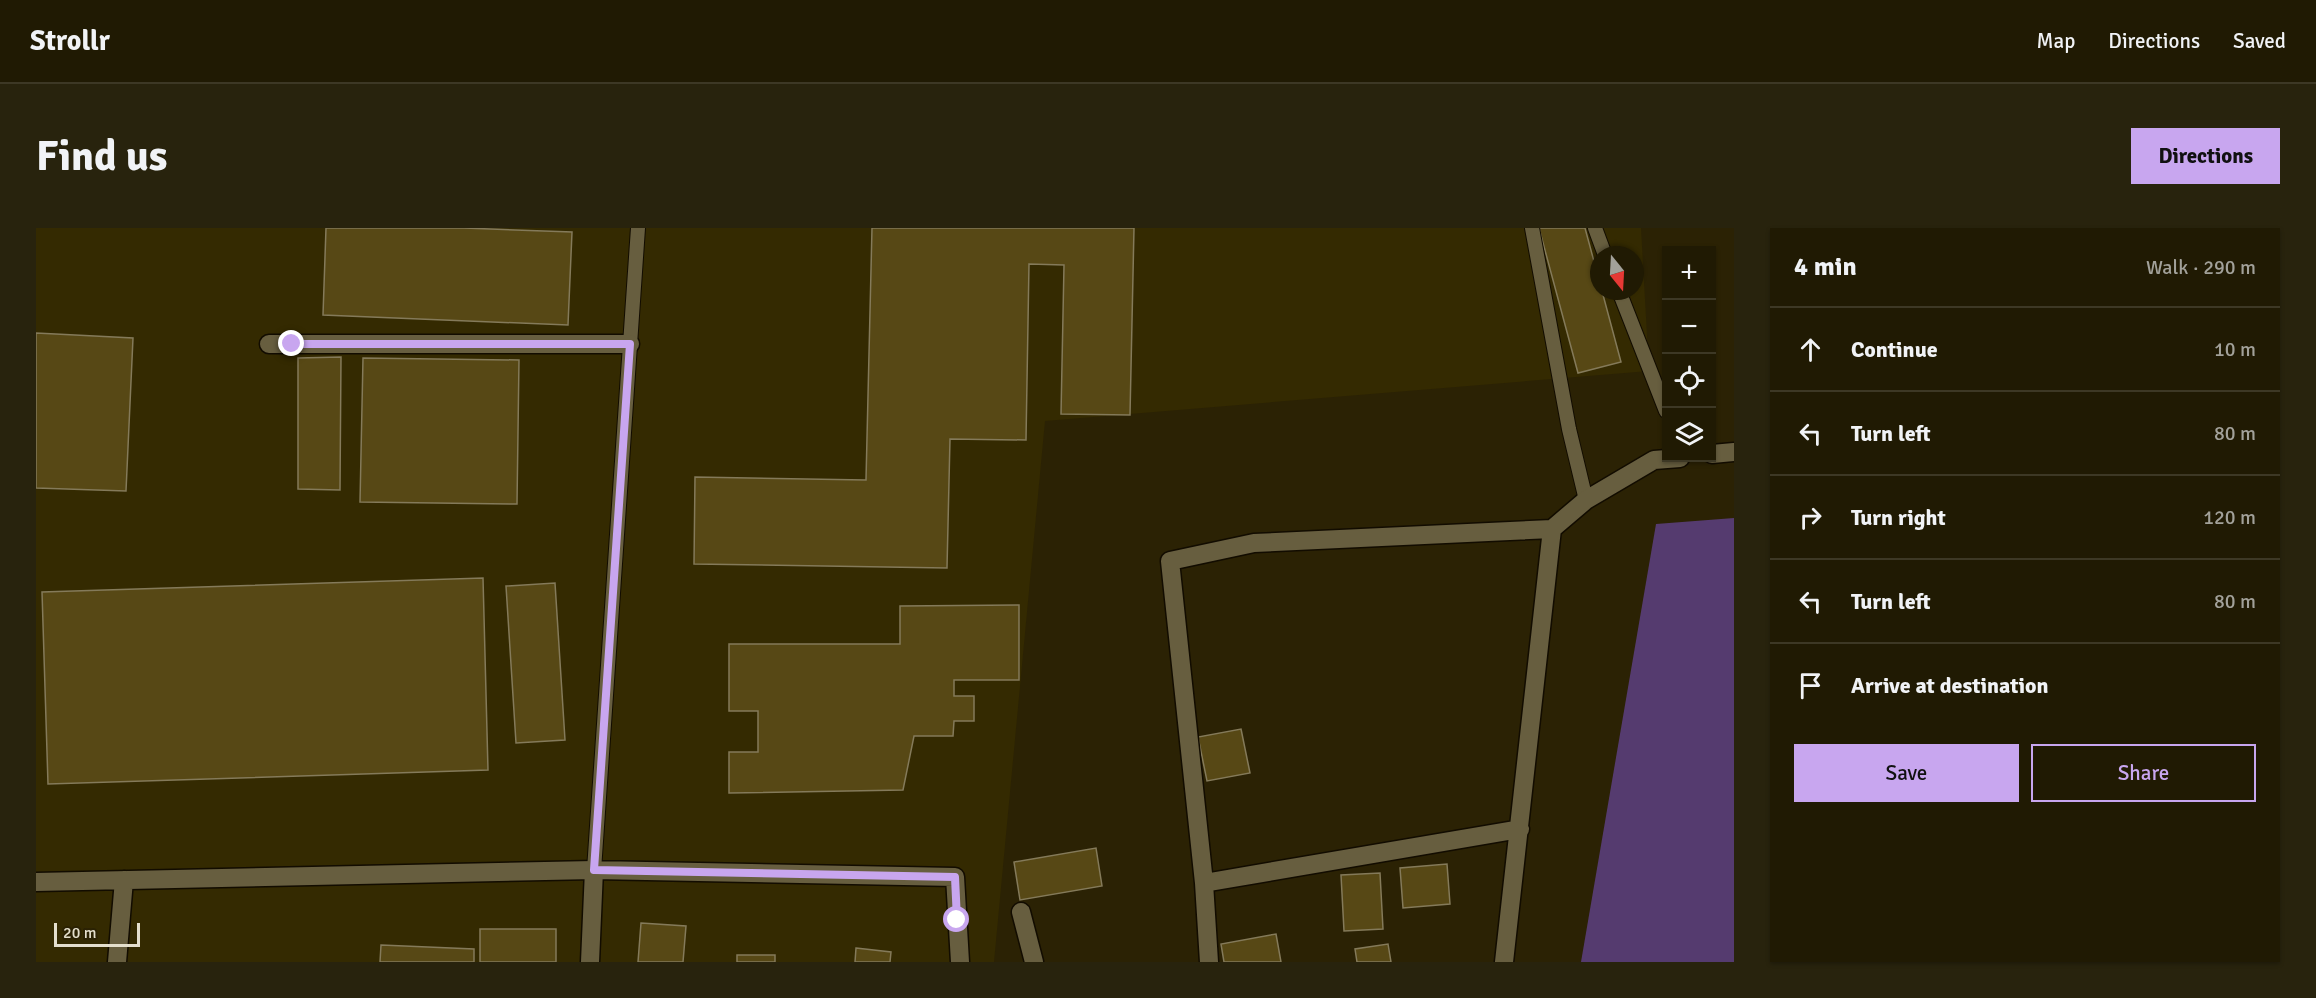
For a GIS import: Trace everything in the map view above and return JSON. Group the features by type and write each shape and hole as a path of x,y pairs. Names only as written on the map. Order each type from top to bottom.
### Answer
{"street":[{"path":"269,344 630,344"},
{"path":"1716,454 1734,452"},
{"path":"1209,962 1204,883 1170,561 1254,543 1552,529 1586,500 1654,460 1662,459"},
{"path":"1504,962 1552,529"},
{"path":"1204,883 1520,829"},
{"path":"590,962 594,870"},
{"path":"36,882 594,870 955,877 960,962"},
{"path":"117,962 124,880"},
{"path":"1021,912 1034,962"}],"lane":[{"path":"594,870 638,228"},
{"path":"1532,228 1569,429 1586,500"},
{"path":"1594,228 1601,246"},
{"path":"1623,300 1665,408"}],"shaded area":[{"path":"36,228 1641,228 1642,246 1590,246 1590,300 1644,300 1644,282 1649,371 1045,421 994,962 36,962"},
{"path":"1734,518 1734,962 1581,962 1656,524"}],"building":[{"path":"326,228 464,228 572,232 568,325 323,315"},
{"path":"872,228 1134,228 1130,415 1061,414 1064,265 1029,264 1026,440 950,439 947,568 694,564 695,477 866,480"},
{"path":"1539,228 1585,228 1590,247 1590,300 1604,300 1621,362 1578,373"},
{"path":"36,333 133,338 126,491 36,488"},
{"path":"341,357 340,490 298,489 298,358"},
{"path":"363,358 519,360 517,504 360,502"},
{"path":"483,578 488,770 48,784 42,592"},
{"path":"555,583 565,740 516,743 506,586"},
{"path":"1019,605 1019,680 954,680 954,696 974,696 974,721 954,721 953,736 914,736 903,790 729,793 729,752 758,752 758,711 729,711 729,644 900,644 900,606"},
{"path":"1241,729 1250,773 1207,781 1198,737"},
{"path":"1096,848 1102,886 1020,900 1014,862"},
{"path":"1447,864 1450,904 1403,908 1400,868"},
{"path":"1380,873 1383,929 1344,931 1341,875"},
{"path":"641,923 686,926 683,962 638,962"},
{"path":"480,929 556,929 556,962 480,962"},
{"path":"1276,934 1281,962 1224,962 1221,944"},
{"path":"1388,944 1391,962 1357,962 1355,949"},
{"path":"381,945 474,949 474,962 380,962"},
{"path":"856,948 891,952 890,962 855,962"},
{"path":"737,955 775,955 775,962 737,962"}],"route":[{"path":"292,344 630,344 594,870 955,877 957,920"}]}
